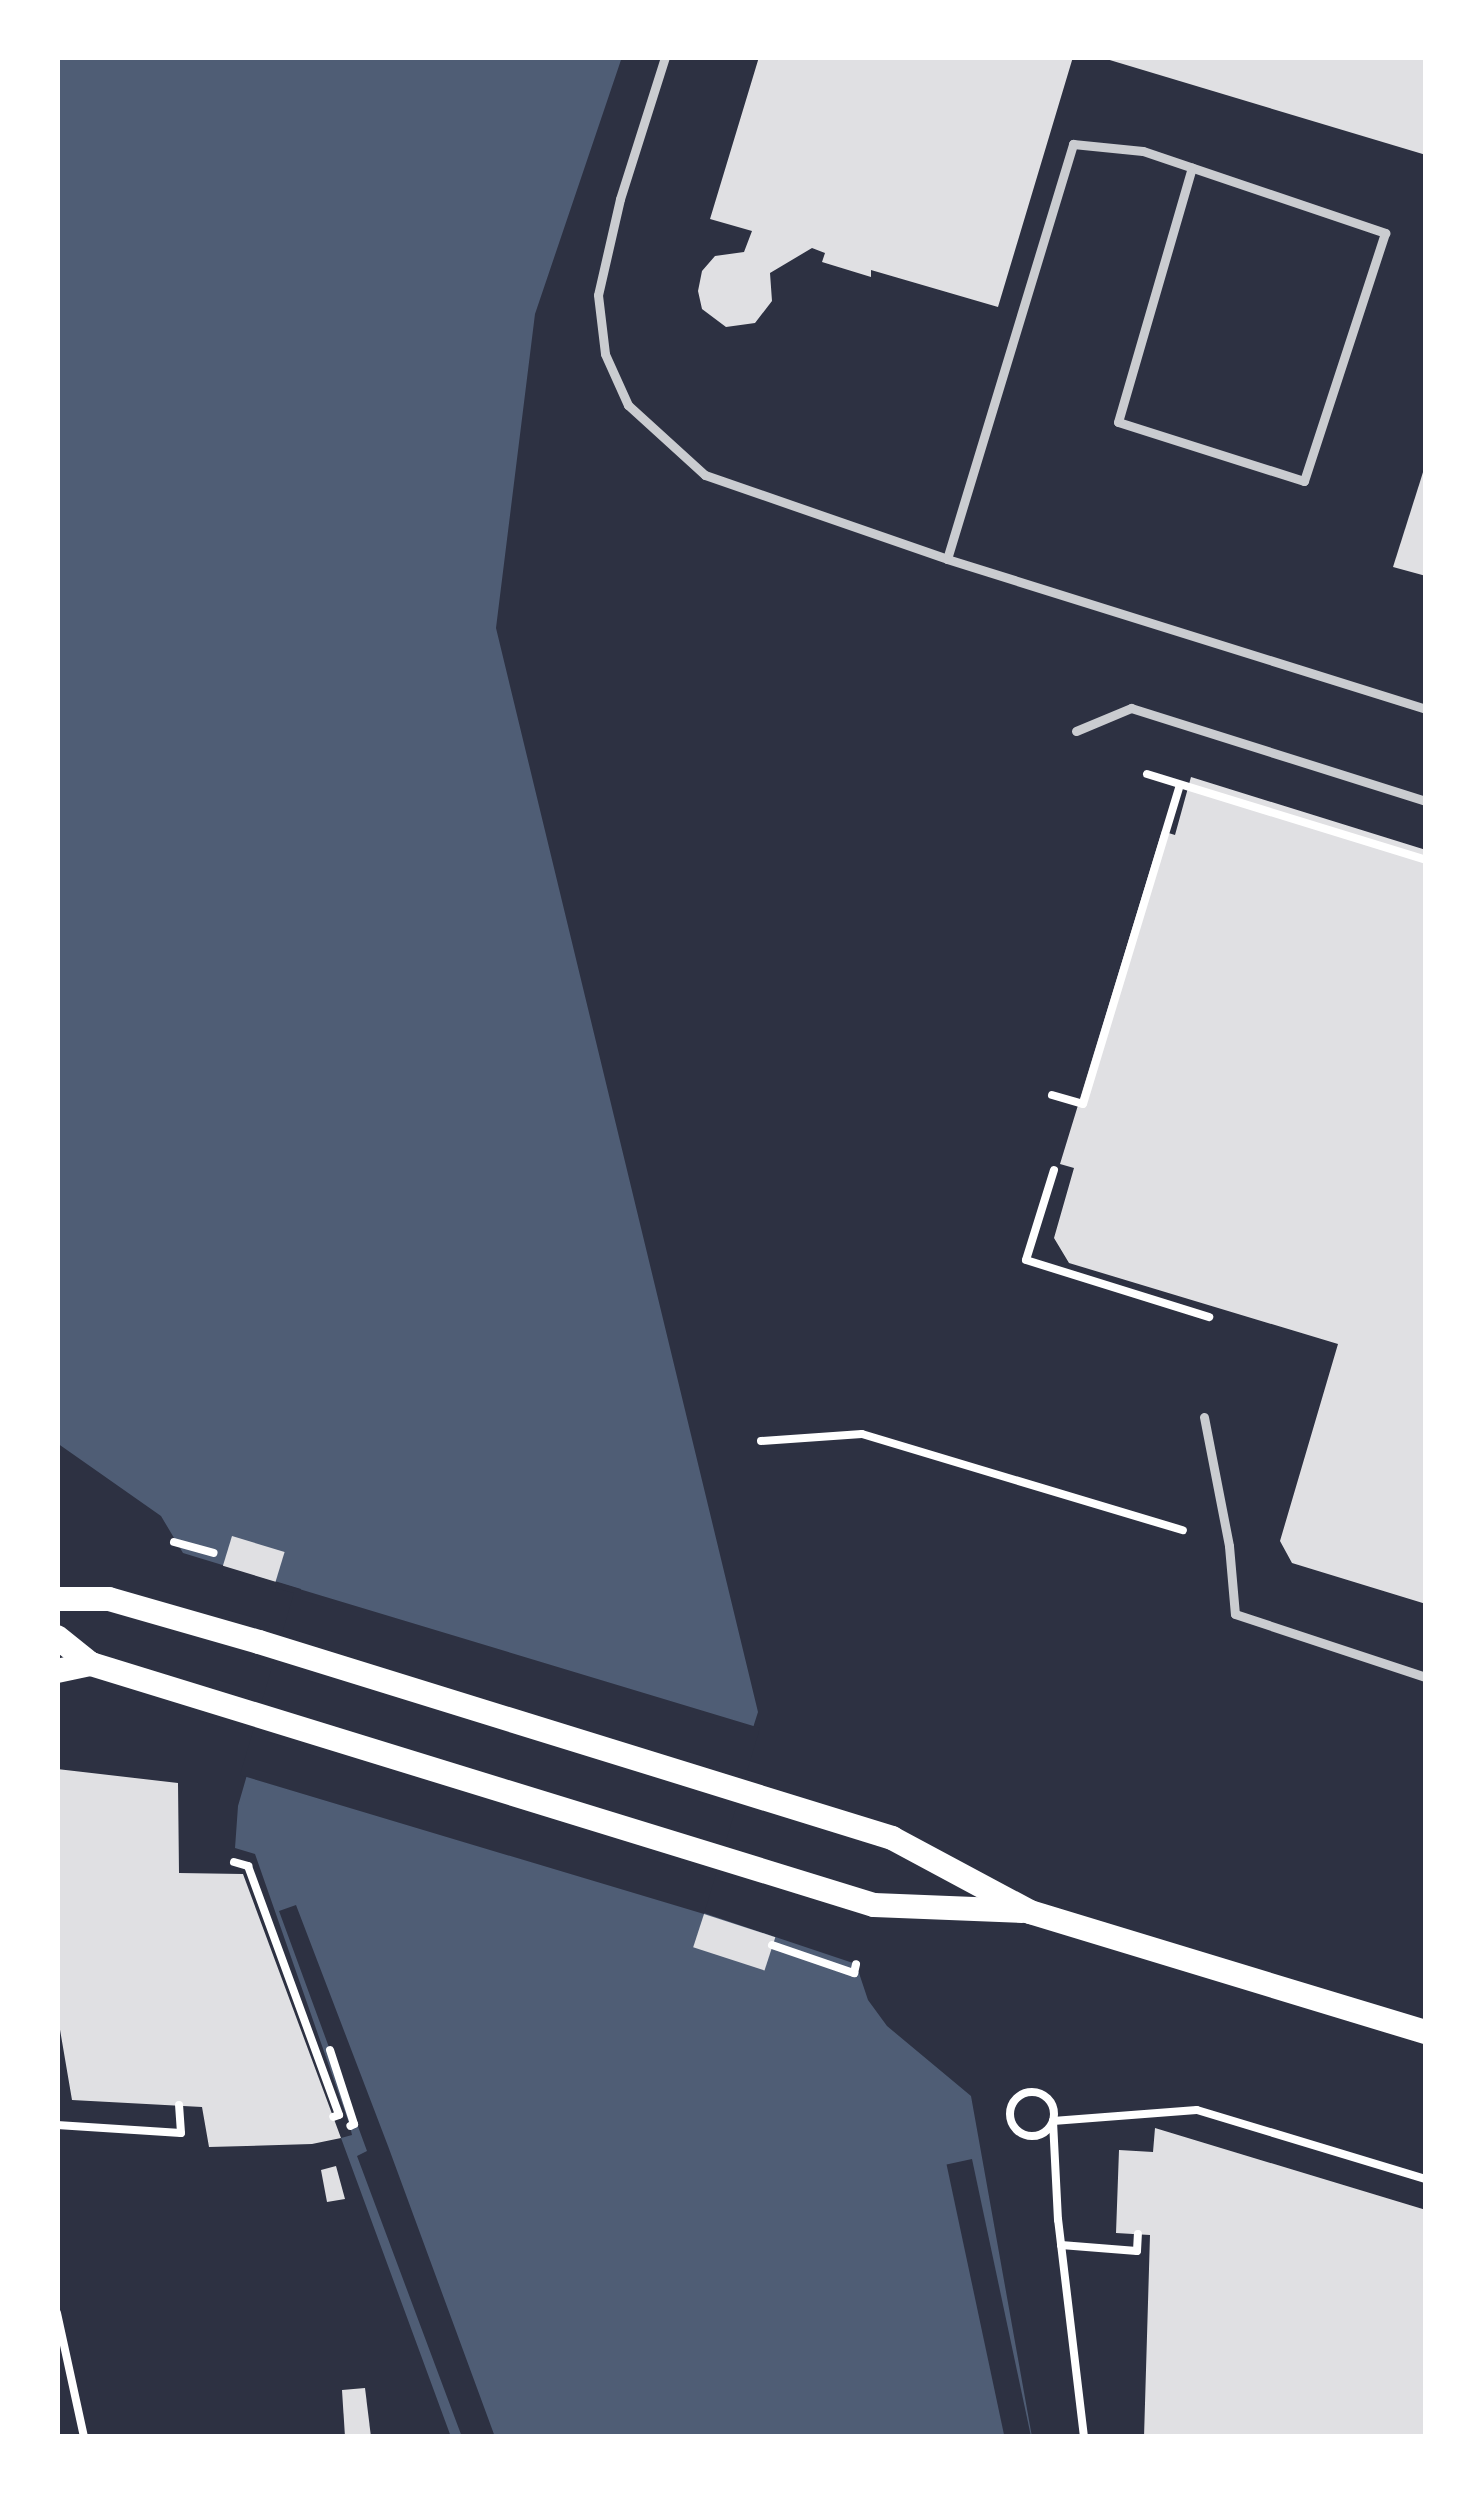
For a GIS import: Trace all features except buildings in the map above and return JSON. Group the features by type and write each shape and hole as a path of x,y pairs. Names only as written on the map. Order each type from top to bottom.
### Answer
{"main road":[{"path":"57,1599 109,1599 892,1838 1030,1912 1426,2032"},
{"path":"57,1637 91,1664 874,1905 1030,1912"},
{"path":"57,1671 91,1664"}],"lane":[{"path":"664,57 620,199 598,295 605,354 628,405 705,475 947,559 1426,709"},
{"path":"947,559 1073,144 1143,151 1385,233 1304,481 1118,422 1192,168"},
{"path":"1076,731 1131,708 1426,800"},
{"path":"1204,1417 1229,1546 1235,1615 1426,1677"}],"path":[{"path":"1148,774 1426,860"},
{"path":"1052,1095 1083,1104 1180,784"},
{"path":"1054,1170 1025,1260 1209,1316"},
{"path":"761,1441 862,1434 1229,1546"},
{"path":"174,1541 214,1553"},
{"path":"234,1862 248,1866 336,2116 344,2127 350,2126 354,2123 330,2050"},
{"path":"772,1946 854,1973 856,1964"},
{"path":"1084,2437 1061,2246 1053,2122 1050,2101 1033,2092 1011,2108 1012,2123 1029,2136 1044,2133 1053,2122 1197,2110 1426,2179"},
{"path":"57,2125 181,2133 179,2105"},
{"path":"1061,2246 1137,2251 1138,2234"},
{"path":"57,2313 84,2437"}],"water":[{"path":"57,57 622,57 535,314 496,628 758,1712 695,1910 856,1964 868,2000 887,2026 971,2096 1032,2437 451,2437 341,2138 352,2135 350,2126 255,1854 235,1848 238,1806 301,1589 183,1553 161,1516 57,1443"}],"pier":[{"path":"276,1582 760,1728 704,1914 240,1775 294,1593 275,1588"},
{"path":"296,1905 495,2437 462,2437 357,2156 367,2151 279,1911"},
{"path":"972,2159 1031,2437 1005,2437 947,2164"}]}
